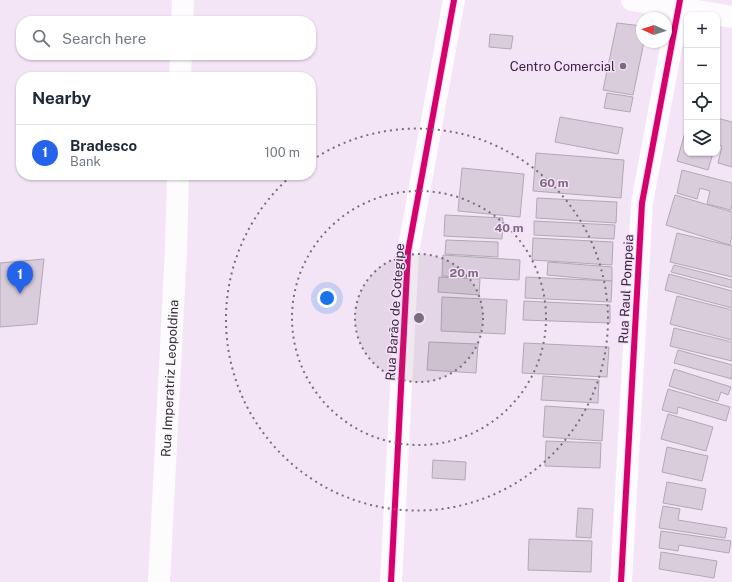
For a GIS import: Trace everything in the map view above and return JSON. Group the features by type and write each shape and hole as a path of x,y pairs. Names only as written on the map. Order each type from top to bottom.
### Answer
{"street":[{"path":"182,16 184,0"},
{"name":"Rua Barão de Cotegipe","path":"391,582 408,252 454,0"},
{"path":"632,0 679,4 732,18"},
{"name":"Rua Raul Pompeia","path":"621,582 642,203 679,4"},
{"path":"180,72 181,60"},
{"name":"Rua Imperatriz Leopoldina","path":"159,582 176,249 178,180"}],"building":[{"name":"Centro Comercial","path":"617,23 636,25 636,48 643,48 633,95 603,90"},
{"path":"490,34 513,36 511,49 489,47"},
{"path":"607,93 633,97 630,112 604,108"},
{"path":"560,117 623,128 618,154 555,142"},
{"path":"720,119 732,122 732,167 718,163 722,146 720,145"},
{"path":"684,136 684,156 712,156 708,170 677,161"},
{"path":"536,153 624,160 621,198 533,191"},
{"path":"462,168 524,174 520,217 458,211"},
{"path":"682,170 732,183 731,210 707,204 710,191 700,188 697,199 677,193"},
{"path":"675,195 732,212 732,236 730,245 666,225"},
{"path":"537,198 617,202 616,223 536,218"},
{"path":"445,215 503,218 502,239 444,236"},
{"path":"534,221 615,225 614,239 534,235"},
{"path":"677,233 732,246 732,277 670,262"},
{"path":"533,238 613,242 612,265 532,260"},
{"path":"446,240 498,242 498,257 445,254"},
{"path":"443,255 520,260 519,280 442,276"},
{"path":"44,259 37,324 0,327 0,263"},
{"path":"548,262 612,267 612,281 547,275"},
{"path":"674,265 732,280 732,288 671,272"},
{"path":"669,274 732,291 732,308 665,290"},
{"path":"439,277 480,279 479,295 438,292"},
{"path":"526,277 612,281 611,302 525,298"},
{"path":"677,296 732,310 732,340 670,324"},
{"path":"442,297 507,300 505,334 441,331"},
{"path":"524,301 610,305 610,323 523,320"},
{"path":"674,328 732,342 732,361 670,346"},
{"path":"429,342 478,344 476,373 427,370"},
{"path":"524,343 609,347 607,377 522,373"},
{"path":"678,350 732,365 732,379 674,363"},
{"path":"674,369 731,387 728,395 721,392 718,401 669,386"},
{"path":"543,376 599,380 598,403 541,400"},
{"path":"668,389 730,407 726,421 678,407 677,414 662,410"},
{"path":"545,406 604,410 602,441 543,437"},
{"path":"668,414 713,427 706,451 661,439"},
{"path":"546,441 601,443 600,468 545,466"},
{"path":"667,447 708,456 702,481 662,472"},
{"path":"433,460 466,462 465,480 432,478"},
{"path":"667,482 706,489 702,510 663,503"},
{"path":"663,506 680,509 678,520 727,528 725,538 659,528"},
{"path":"578,508 593,509 591,538 576,537"},
{"path":"661,531 731,541 729,553 679,545 678,551 659,548"},
{"path":"529,539 592,541 591,572 528,570"},
{"path":"661,552 717,561 714,578 659,569"}],"cycle path":[{"path":"391,582 408,252 454,0"},
{"path":"621,582 642,203 680,0"}],"place":[{"name":"Centro Comercial","path":"623,66"},
{"name":"Bradesco","path":"20,294"}]}
